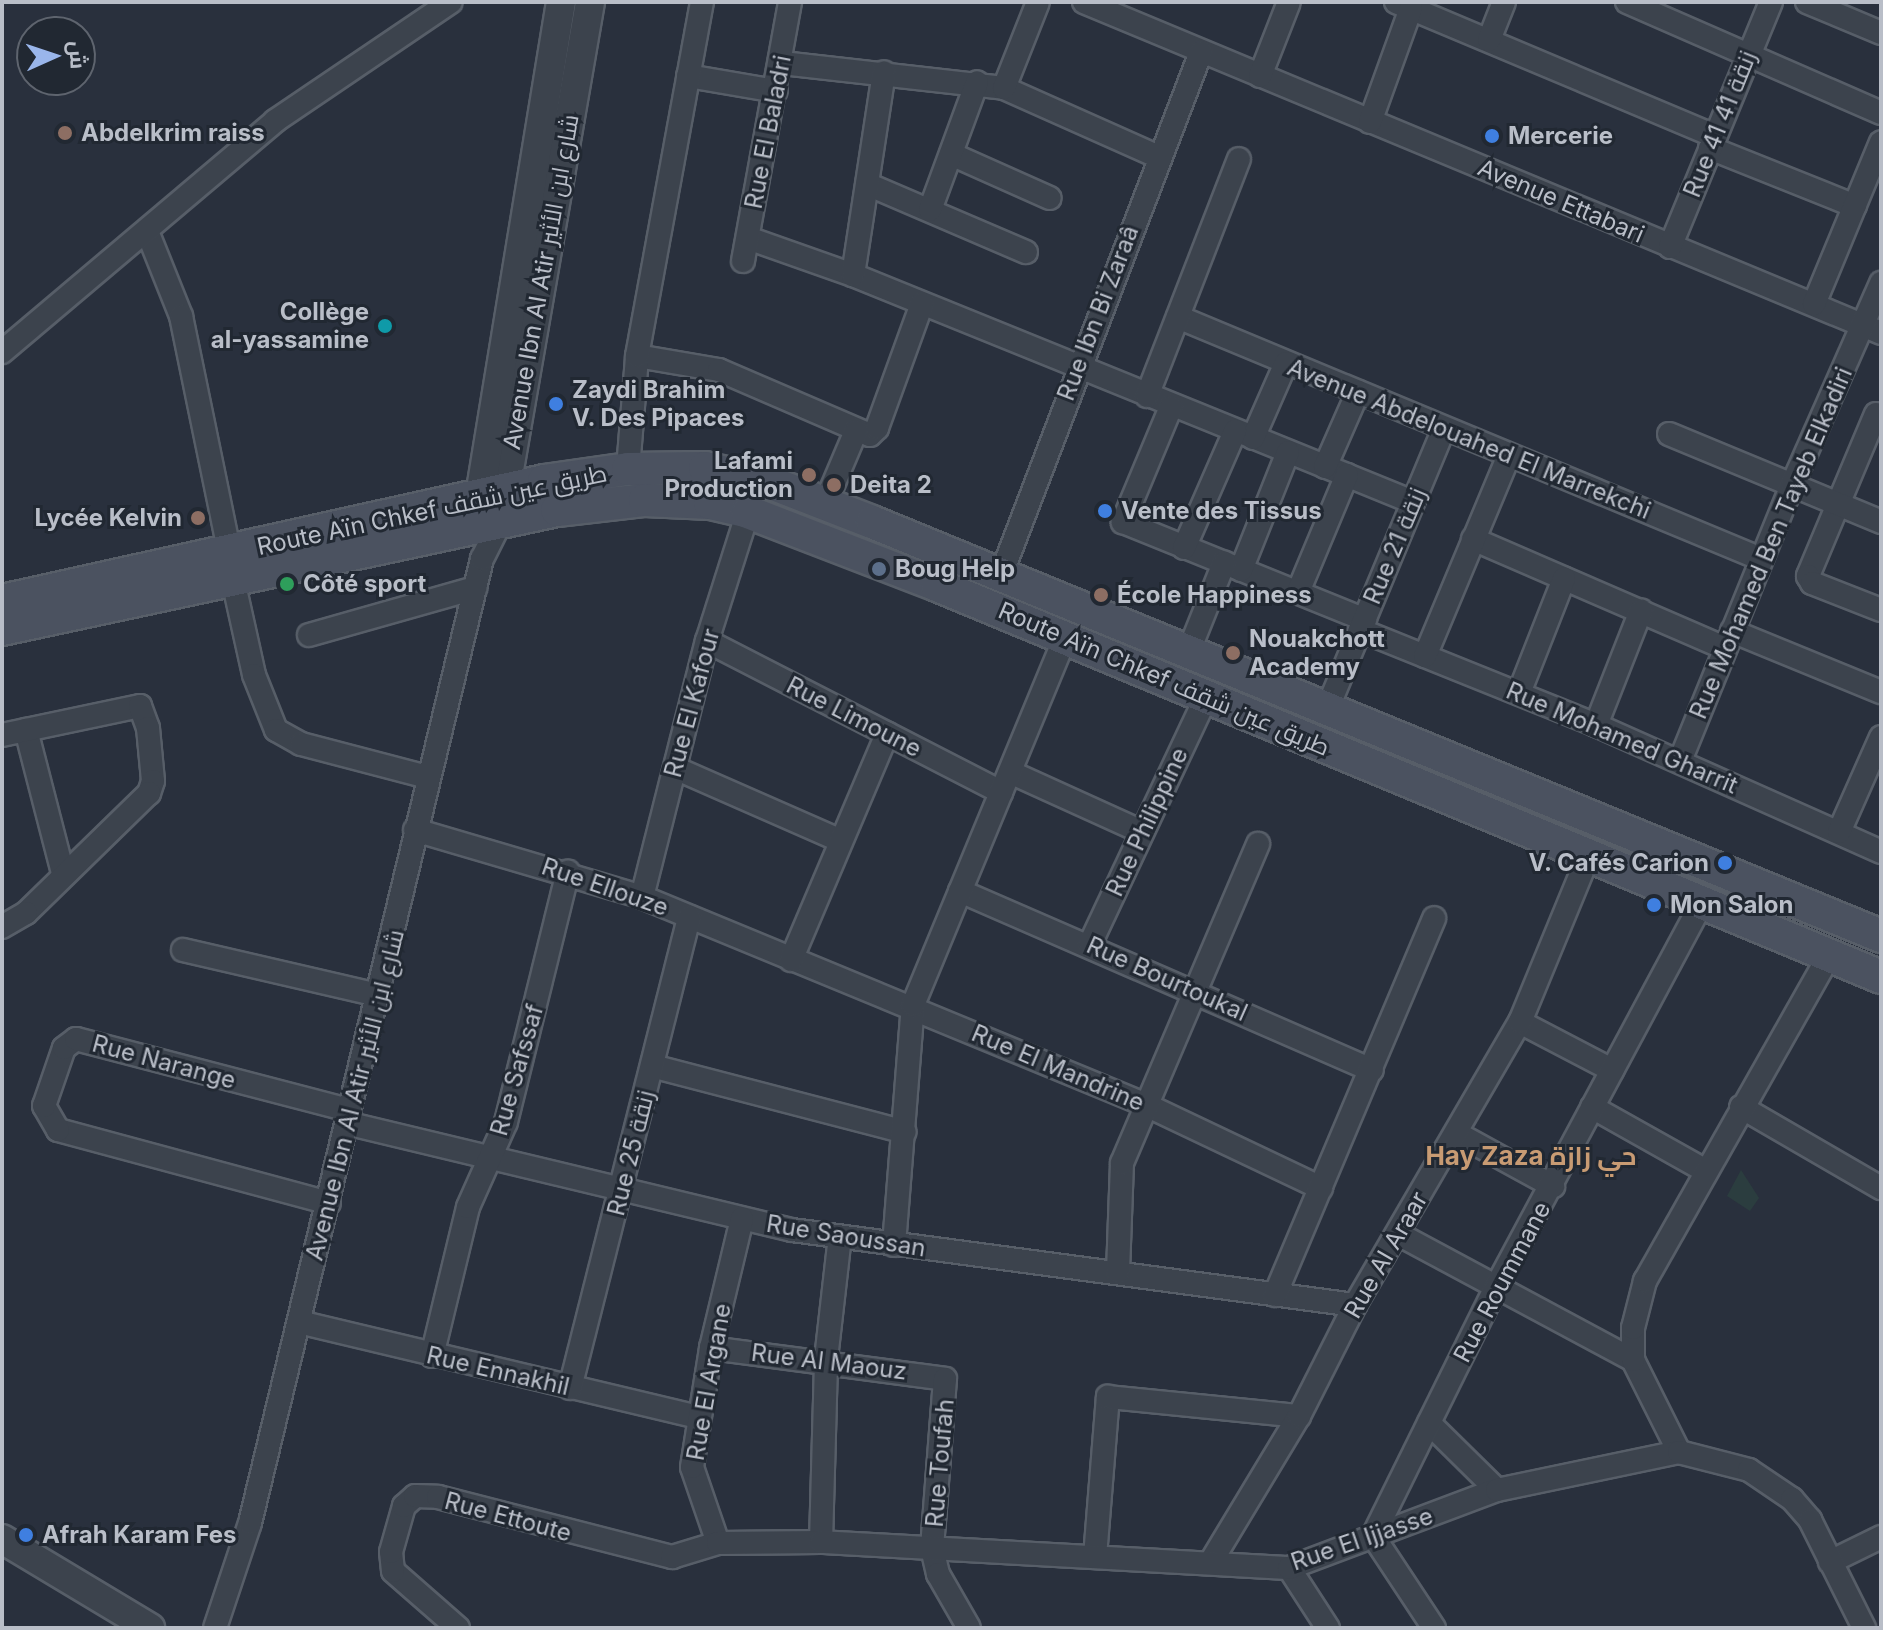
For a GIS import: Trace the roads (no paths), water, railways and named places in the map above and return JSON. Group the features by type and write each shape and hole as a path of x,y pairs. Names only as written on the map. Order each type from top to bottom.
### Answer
{"main road":[{"name":"Route Aïn Chkef طريق عين شقف","path":"2,629 232,567 490,509 628,469 705,468 774,484 1190,648 1881,936"},
{"name":"Route Aïn Chkef طريق عين شقف","path":"490,509 645,500 710,503 748,512 1065,638 1205,700 1881,977"},
{"name":"Route Aïn Chkef طريق عين شقف","path":"2,601 232,567"}],"street":[{"path":"2,352 275,121 451,2"},
{"name":"Avenue Ibn Al Atir شارع ابن الأثير","path":"215,1628 250,1523 482,559 561,2"},
{"name":"Avenue Ibn Al Atir شارع ابن الأثير","path":"490,509 590,2"},
{"path":"628,469 637,356 702,2"},
{"name":"Rue El Baladri","path":"790,2 782,63 745,250 853,275"},
{"path":"1004,88 1038,2"},
{"name":"Avenue Ettabari","path":"1084,2 1872,329"},
{"path":"1260,76 1289,2"},
{"path":"1489,40 1504,2"},
{"name":"Rue 41 زنقة 41","path":"1670,247 1771,2"},
{"path":"1807,2 1850,10 1881,33"},
{"path":"1631,3 1881,113"},
{"path":"1370,122 1404,5 1489,40 1855,206"},
{"name":"Rue Ibn Bi Zaraâ","path":"1001,575 1157,156 1201,52"},
{"path":"782,63 977,82 1004,88 1157,156"},
{"path":"884,72 853,275 1171,407 1413,502"},
{"path":"688,76 776,91"},
{"path":"930,210 977,82"},
{"path":"1814,304 1881,142"},
{"path":"951,154 1050,198"},
{"path":"1147,396 1239,159"},
{"path":"867,184 1026,252"},
{"path":"147,231 181,316 254,675 276,730 301,744 428,777"},
{"name":"Rue Mohamed Ben Tayeb Elkadiri","path":"1680,761 1792,485 1872,329 1881,283"},
{"path":"637,356 719,370 870,435 877,428 922,304"},
{"name":"Avenue Abdelouahed El Marrekchi","path":"1178,317 1761,559"},
{"path":"1184,548 1244,434 1286,363"},
{"path":"1298,592 1358,392"},
{"name":"Rue Mohamed Gharrit","path":"1171,407 1123,521 1298,592 1425,656 1680,761 1881,852"},
{"path":"1875,428 1837,504 1808,579 1881,610"},
{"name":"Rue 21 زنقة","path":"1328,707 1444,429"},
{"path":"825,504 856,431"},
{"path":"1669,434 1881,522"},
{"path":"1190,648 1288,452"},
{"path":"1425,656 1509,455"},
{"name":"Rue El Kafour","path":"642,897 707,641 748,512"},
{"path":"1473,539 1641,611 1881,692"},
{"path":"1519,693 1564,579"},
{"path":"309,635 475,588"},
{"path":"1596,725 1641,611"},
{"path":"894,1245 913,1005 1065,638"},
{"name":"Rue Limoune","path":"707,641 887,734 1142,832"},
{"name":"Rue Philippine","path":"1090,944 1205,700"},
{"path":"2,735 135,705 145,714 152,788 26,913 2,927"},
{"path":"26,730 63,873"},
{"path":"791,960 887,734"},
{"path":"1839,832 1881,737"},
{"path":"675,768 841,841"},
{"name":"Rue Ellouze","path":"415,830 568,872 642,897 791,960"},
{"path":"1118,1272 1120,1176 1144,1104 1258,844"},
{"name":"Rue Al Araar","path":"1212,1560 1299,1416 1355,1305 1520,1022 1588,857"},
{"name":"Rue Safssaf","path":"432,1356 468,1207 506,1122 568,872"},
{"name":"Rue Bourtoukal","path":"960,891 1090,944 1372,1070"},
{"name":"Rue Roummane","path":"1373,1536 1496,1287 1553,1186 1702,903"},
{"name":"Rue 25 زنقة","path":"570,1388 689,917"},
{"path":"1275,1295 1434,918"},
{"path":"183,950 378,995"},
{"path":"1679,1452 1633,1360 1633,1328 1645,1281 1829,956"},
{"name":"Rue El Mandrine","path":"791,960 913,1005 1144,1104 1321,1188"},
{"path":"1520,1022 1612,1070"},
{"name":"Rue Narange","path":"329,1203 58,1130 44,1106 64,1048 76,1039 348,1117"},
{"path":"652,1066 905,1132"},
{"path":"1592,1107 1706,1171"},
{"path":"1741,1107 1881,1188"},
{"name":"Rue Saoussan","path":"348,1117 488,1157 623,1187 742,1219 894,1245 1355,1305"},
{"path":"1456,1133 1553,1186"},
{"name":"Rue El Argane","path":"718,1543 692,1467 711,1348 742,1219"},
{"path":"1398,1234 1633,1360"},
{"path":"821,1542 826,1359 840,1237"},
{"name":"Rue Ennakhil","path":"299,1322 698,1417"},
{"name":"Rue Al Maouz","path":"711,1348 826,1359 945,1379"},
{"name":"Rue Toufah","path":"932,1548 945,1379"},
{"path":"1095,1557 1108,1397 1299,1416"},
{"path":"1429,1423 1497,1490"},
{"name":"Rue El Ijjasse","path":"718,1543 821,1542 1212,1560 1289,1568 1497,1490 1679,1452 1737,1465 1783,1490 1810,1520 1864,1628"},
{"name":"Rue Ettoute","path":"458,1628 393,1571 391,1552 399,1522 404,1506 415,1496 438,1497 672,1557 718,1543"},
{"path":"1373,1536 1434,1628"},
{"path":"1830,1562 1881,1537"},
{"path":"2,1539 150,1628"},
{"path":"932,1548 938,1574 969,1628"},
{"path":"1289,1568 1328,1628"}],"place":[{"name":"Abdelkrim raiss","path":"65,133"},
{"name":"Mercerie","path":"1492,136"},
{"name":"Collège al-yassamine","path":"385,326"},
{"name":"Zaydi Brahim V. Des Pipaces","path":"556,404"},
{"name":"Lafami Production","path":"809,475"},
{"name":"Deita 2","path":"834,485"},
{"name":"Vente des Tissus","path":"1105,511"},
{"name":"Lycée Kelvin","path":"198,518"},
{"name":"Boug Help","path":"879,569"},
{"name":"Côté sport","path":"287,584"},
{"name":"École Happiness","path":"1101,595"},
{"name":"Nouakchott Academy","path":"1233,653"},
{"name":"V. Cafés Carion","path":"1725,863"},
{"name":"Mon Salon","path":"1654,905"},
{"name":"Afrah Karam Fes","path":"26,1535"}],"district":[{"name":"Hay Zaza حي زازة","path":"1531,1156"}]}
